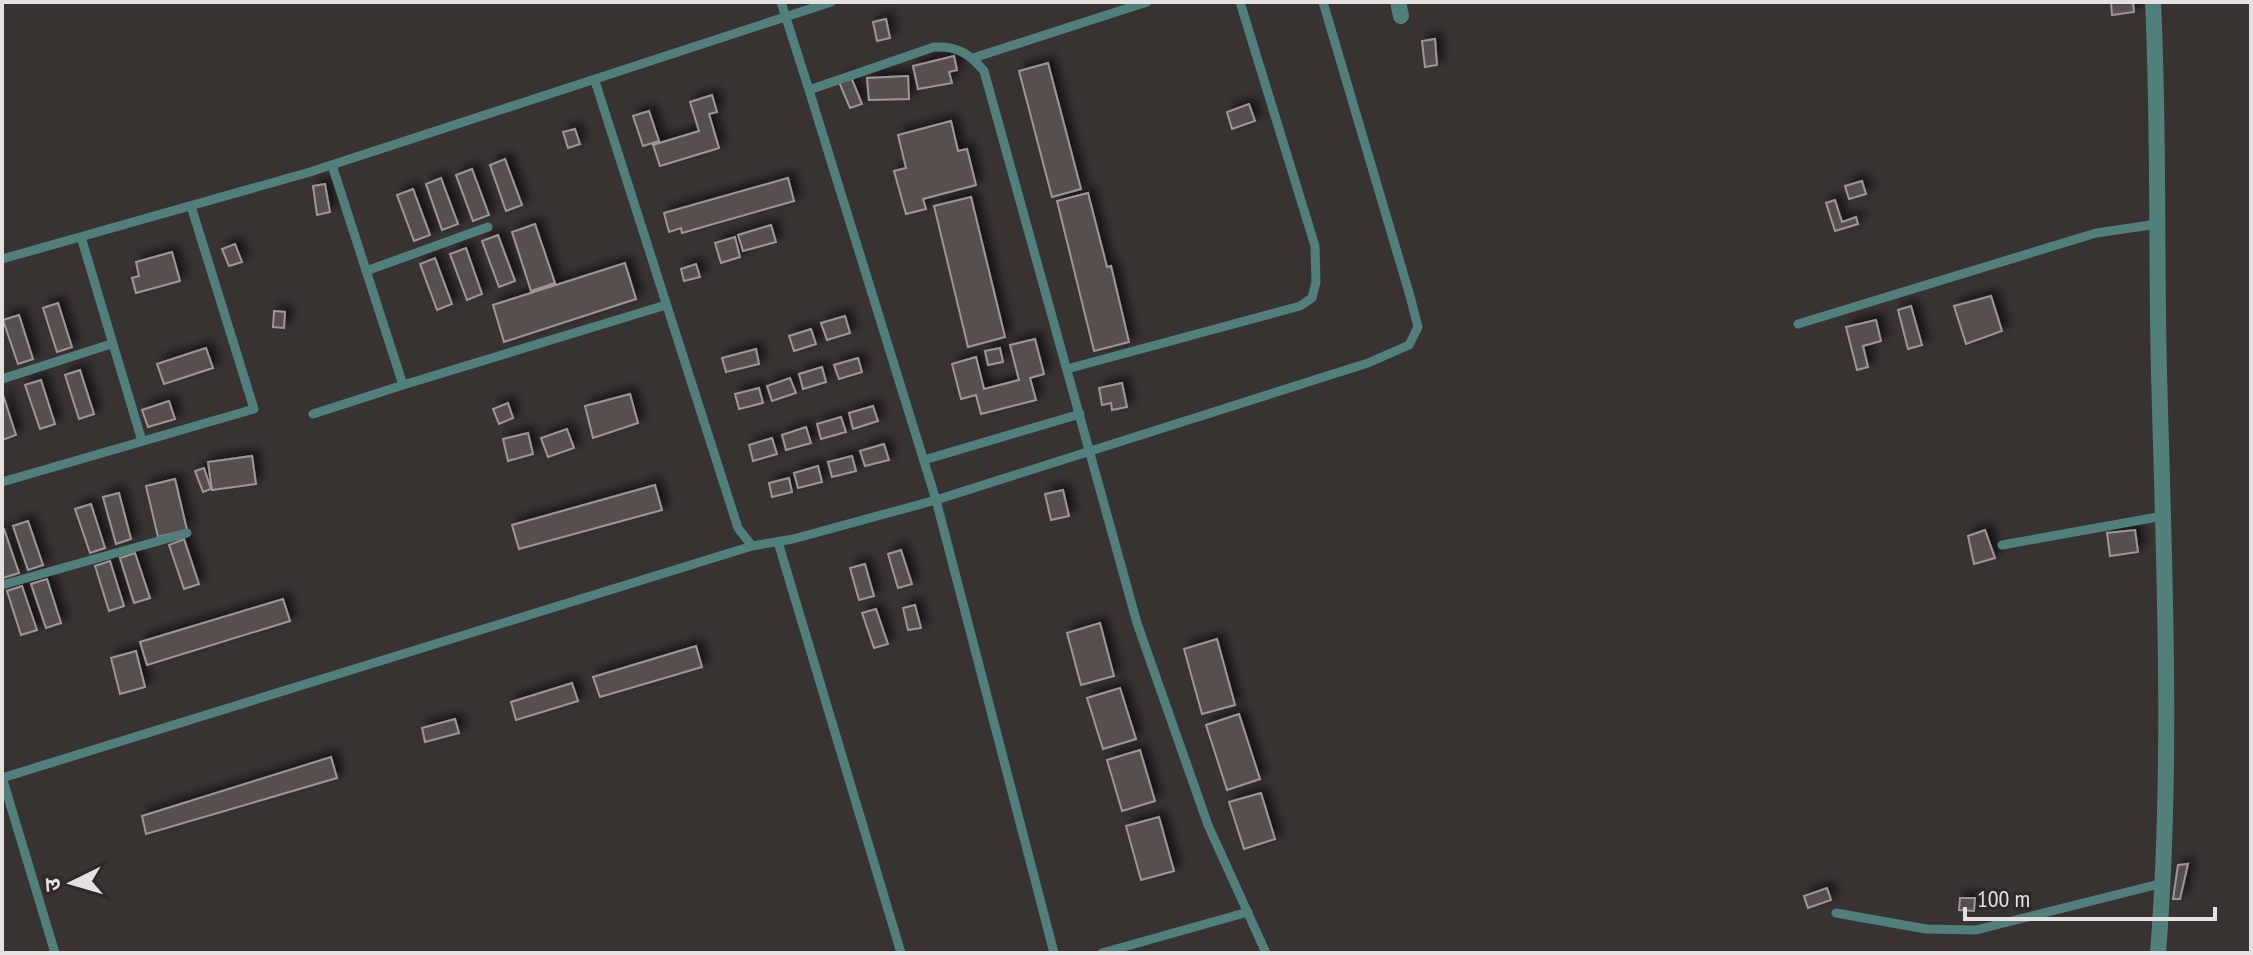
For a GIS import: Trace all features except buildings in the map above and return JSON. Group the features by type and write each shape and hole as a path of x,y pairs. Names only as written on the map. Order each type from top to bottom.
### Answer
{"street":[{"path":"2153,2 2158,108 2165,692 2163,883 2158,953"}],"lane":[{"path":"781,2 936,500 1054,953"},
{"path":"2,259 332,165 831,2"},
{"path":"973,58 1147,2"},
{"path":"1067,369 1300,306 1312,298 1316,282 1315,246 1240,2"},
{"path":"55,953 2,778 752,546 778,542 936,500 1368,363 1409,345 1418,327 1323,2"},
{"path":"809,90 934,47 952,46 973,58 984,71 1137,623 1208,825 1266,953"},
{"path":"595,81 738,528 752,546"},
{"path":"332,165 403,385"},
{"path":"2,482 254,409 191,206"},
{"path":"1798,324 2096,233 2158,224"},
{"path":"366,271 488,227"},
{"path":"81,237 142,441"},
{"path":"313,414 666,305"},
{"path":"2,379 111,344"},
{"path":"924,460 1080,414"},
{"path":"2002,545 2163,516"},
{"path":"2,585 187,533"},
{"path":"778,542 901,953"},
{"path":"1836,913 1926,929 1976,930 2163,883"},
{"path":"1102,953 1248,912"}]}
